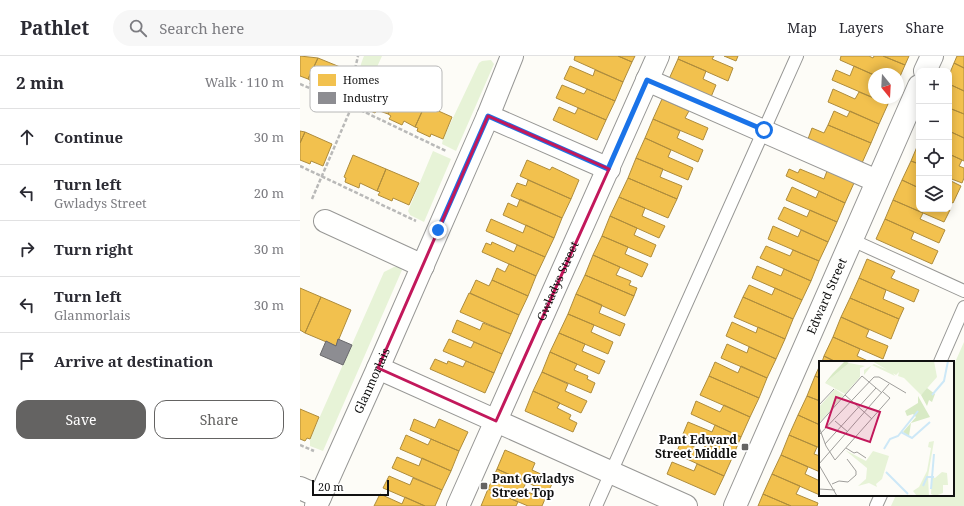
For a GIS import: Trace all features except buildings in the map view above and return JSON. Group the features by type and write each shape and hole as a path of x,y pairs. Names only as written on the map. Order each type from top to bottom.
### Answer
{"street":[{"name":"Glanmorlais","path":"300,488 318,501 423,266 488,116 512,56"},
{"name":"Gwladys Street","path":"458,506 658,56"},
{"path":"926,68 932,56"},
{"path":"647,80 764,130 877,181"},
{"name":"Edward Street","path":"734,506 916,93"},
{"path":"488,116 608,169"},
{"path":"325,221 423,266"},
{"path":"378,368 686,506"}],"lane":[{"path":"596,506 797,56"},
{"path":"852,240 964,291"},
{"path":"940,361 964,307"},
{"path":"876,506 881,496"}],"path":[{"path":"356,66 358,56"},
{"path":"300,84 310,88"},
{"path":"312,200 350,112"},
{"path":"365,112 468,161"},
{"path":"300,166 438,230"}],"highlighted area":[{"path":"488,116 609,169 496,421 378,368"}],"green space":[{"path":"364,56 382,56 377,66 361,66"},
{"path":"491,60 494,64 456,151 442,144 443,139 479,63 482,61"},
{"path":"433,151 451,159 424,222 410,215 408,211"},
{"path":"394,267 399,267 402,270 323,451 310,446 310,439 384,272"},
{"path":"964,342 964,506 891,506 896,496 954,496 954,365"}],"place":[{"name":"Pant Edward Street Middle","path":"745,447"},
{"name":"Pant Gwladys Street Top","path":"484,486"}],"route":[{"path":"438,230 488,116 608,169 647,80 764,130"}]}
